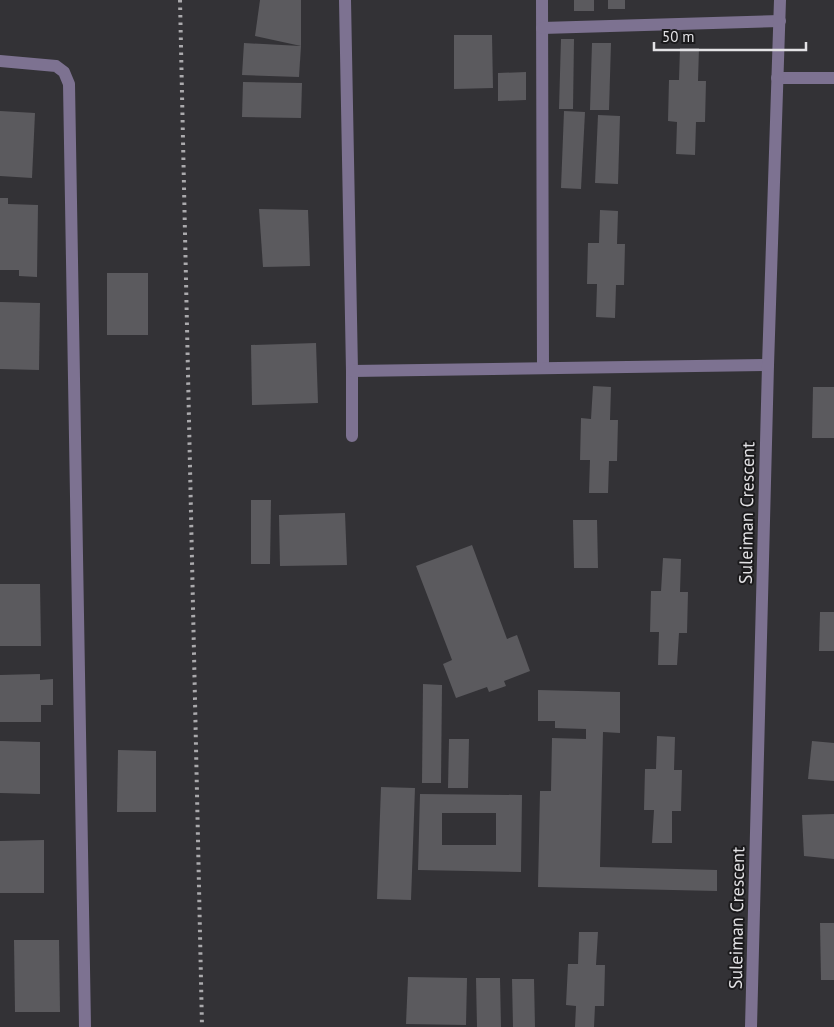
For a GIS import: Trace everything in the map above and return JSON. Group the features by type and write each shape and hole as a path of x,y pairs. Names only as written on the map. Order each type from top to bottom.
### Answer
{"street":[{"path":"345,0 352,436"},
{"path":"542,0 543,368"},
{"name":"Suleiman Crescent","path":"751,1027 768,365 780,0"},
{"path":"542,28 780,21"},
{"path":"0,61 56,66 64,72 69,84 84,1027"},
{"path":"777,78 834,78"},
{"path":"352,371 768,365"}],"building":[{"path":"260,0 301,0 301,46 255,36"},
{"path":"574,0 594,0 594,11 574,11"},
{"path":"608,0 625,0 625,9 608,9"},
{"path":"454,35 492,35 493,88 454,89"},
{"path":"561,39 574,39 573,109 559,109"},
{"path":"244,43 301,46 299,77 242,75"},
{"path":"592,43 611,43 609,110 590,110"},
{"path":"680,48 699,48 698,81 706,81 705,122 696,122 695,155 676,154 677,122 668,121 669,80 679,80"},
{"path":"526,72 526,100 498,101 498,73"},
{"path":"243,82 302,83 301,118 242,117"},
{"path":"0,111 35,113 32,178 0,176"},
{"path":"564,111 585,112 581,189 561,188"},
{"path":"598,115 620,116 618,184 595,183"},
{"path":"0,198 8,198 8,204 38,205 37,277 19,276 19,270 0,270"},
{"path":"259,209 308,210 310,266 263,267"},
{"path":"600,210 618,211 617,244 625,244 624,285 616,285 615,318 596,317 597,284 587,284 588,243 599,243"},
{"path":"107,273 148,273 148,335 107,335"},
{"path":"0,302 40,303 39,370 0,369"},
{"path":"316,343 318,403 252,405 251,345"},
{"path":"593,386 611,387 610,420 618,420 617,461 609,461 608,493 589,493 590,460 580,460 581,418 591,419"},
{"path":"813,387 834,387 834,438 812,438"},
{"path":"251,500 271,500 270,564 251,564"},
{"path":"345,513 347,565 280,566 279,515"},
{"path":"573,520 597,520 598,568 574,568"},
{"path":"472,545 507,639 517,635 530,671 504,681 506,686 489,692 487,687 456,698 443,664 452,660 416,566"},
{"path":"663,558 681,559 680,592 688,592 687,633 679,633 677,665 658,665 659,632 650,632 651,591 661,591"},
{"path":"0,584 40,584 41,646 0,646"},
{"path":"820,612 834,612 834,651 819,651"},
{"path":"40,674 40,680 53,679 53,705 41,705 41,722 0,722 0,675"},
{"path":"423,684 442,685 441,783 422,783"},
{"path":"538,690 620,692 620,733 603,732 600,867 717,870 717,891 538,887 540,791 551,791 552,738 586,739 586,729 555,728 555,721 538,721"},
{"path":"657,736 675,737 674,770 682,770 681,811 672,811 672,843 652,843 654,810 644,810 645,769 656,769"},
{"path":"449,739 469,739 468,788 448,788"},
{"path":"0,741 40,742 40,794 0,793"},
{"path":"812,741 834,743 834,781 808,779"},
{"path":"118,750 156,751 156,812 117,812"},
{"path":"381,787 415,788 411,900 377,899"},
{"path":"420,794 522,795 521,872 418,870","holes":["442,813 496,813 496,845 442,845"]},
{"path":"834,814 834,859 804,856 802,815"},
{"path":"44,840 44,893 0,893 0,841"},
{"path":"820,923 834,923 834,980 821,980"},
{"path":"579,932 598,932 596,965 605,965 604,1006 595,1006 594,1027 575,1027 576,1006 566,1005 568,964 578,964"},
{"path":"14,940 59,940 60,1012 15,1012"},
{"path":"408,977 467,978 466,1025 406,1024"},
{"path":"476,978 500,978 501,1027 477,1027"},
{"path":"512,979 534,979 535,1027 513,1027"}],"railway":[{"path":"180,0 202,1027"}]}
